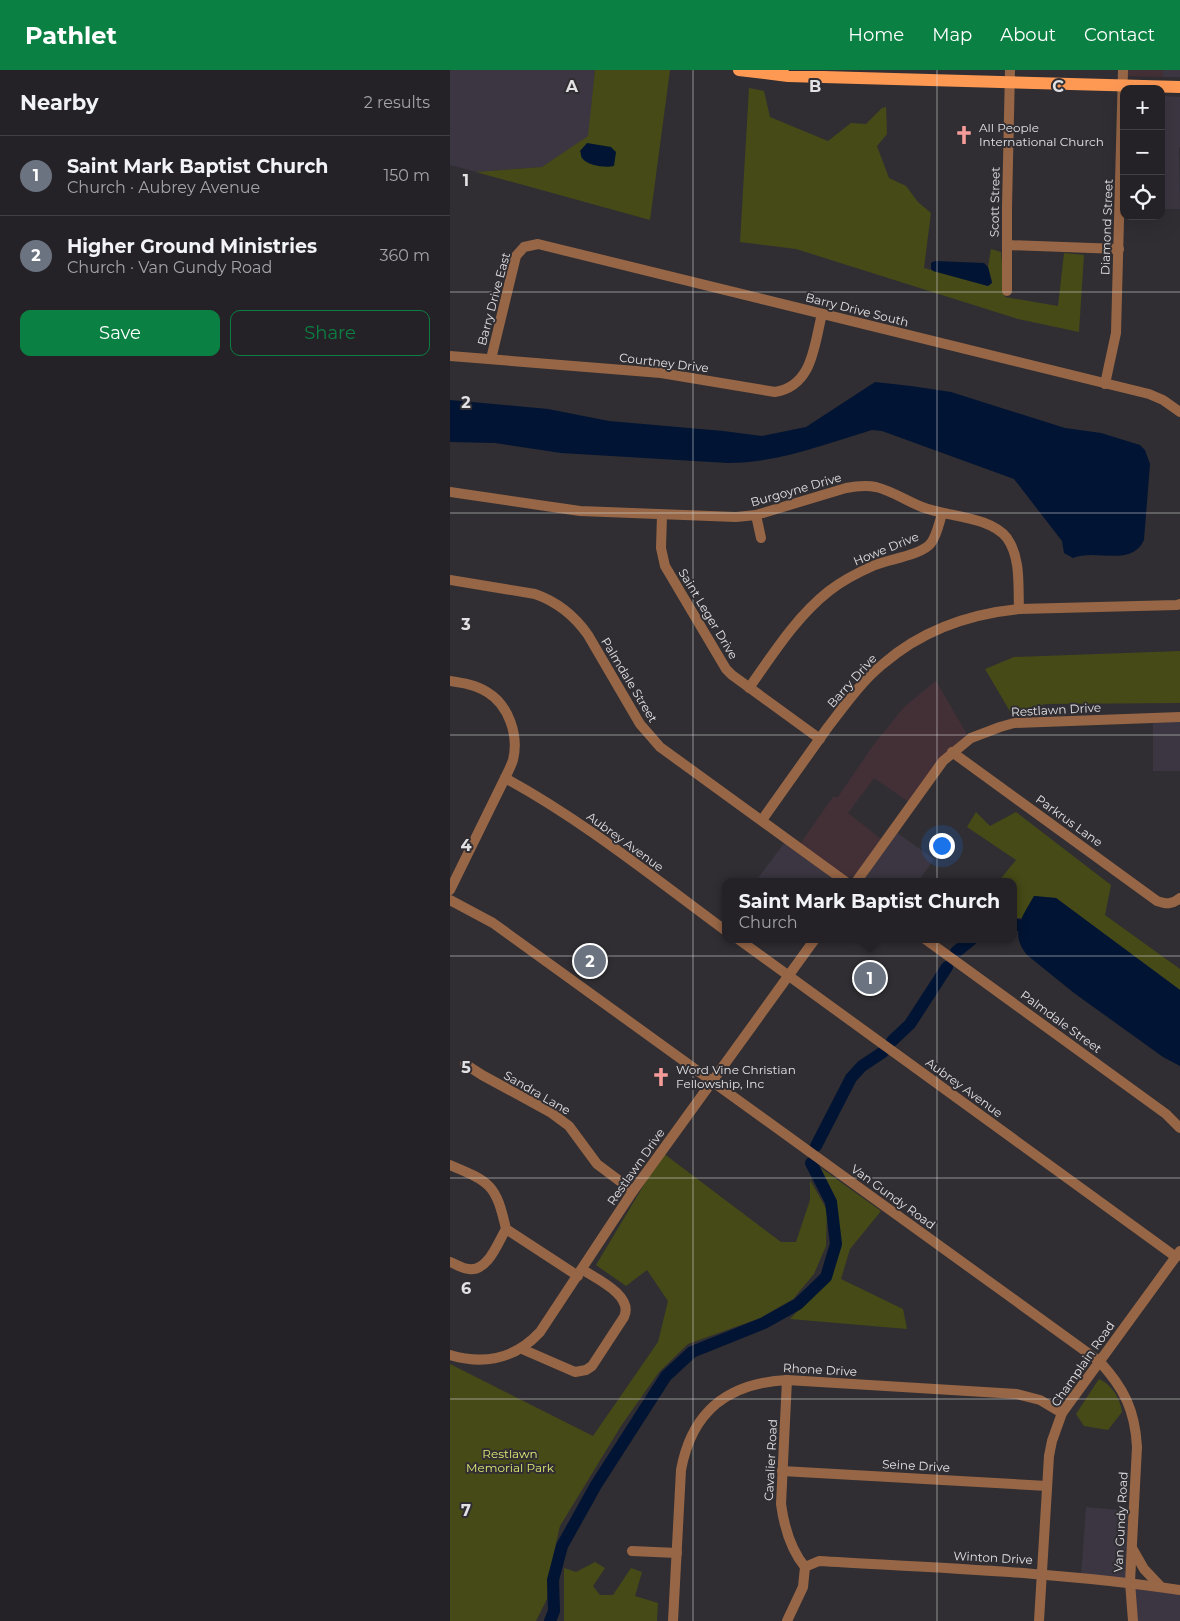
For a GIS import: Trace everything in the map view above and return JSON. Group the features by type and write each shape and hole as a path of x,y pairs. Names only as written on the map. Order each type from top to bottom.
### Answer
{"main road":[{"path":"739,70 788,76 1011,76 1120,86"},
{"path":"1165,87 1180,87"}],"street":[{"name":"Diamond Street","path":"1123,70 1123,85"},
{"name":"Scott Street","path":"1007,290 1011,76"},
{"name":"Diamond Street","path":"1105,384 1116,333 1122,130"},
{"name":"Barry Drive South","path":"524,246 538,244 1150,394 1167,402 1180,412"},
{"path":"1007,244 1119,249"},
{"name":"Barry Drive East","path":"491,359 516,256 524,246"},
{"name":"Courtney Drive","path":"450,356 661,373 775,392 791,387 804,375 809,367 822,314"},
{"name":"Burgoyne Drive","path":"450,492 580,511 736,517 756,515 846,488 859,486 878,488 942,514 976,520 994,527 1006,537 1013,548 1016,560 1018,609"},
{"name":"Howe Drive","path":"749,688 792,628 816,602 830,590 857,574 876,565 926,548 934,538 942,514"},
{"name":"Saint Leger Drive","path":"662,515 661,548 665,566 726,669 749,688 820,739"},
{"path":"756,515 761,538"},
{"name":"Palmdale Street","path":"450,580 535,594 545,597 564,608 588,635 640,724 660,747 841,878"},
{"name":"Barry Drive","path":"762,820 852,696 882,665 909,644 944,627 997,611 1180,604"},
{"path":"450,681 481,688 489,693 503,708 512,727 515,749 513,761 450,890"},
{"name":"Restlawn Drive","path":"859,878 931,776 952,752 975,736 1014,723 1180,718"},
{"name":"Parkrus Lane","path":"952,752 1157,900 1166,903 1177,901"},
{"name":"Aubrey Avenue","path":"505,778 571,818 722,928"},
{"name":"Van Gundy Road","path":"450,900 493,923 1099,1362 1120,1387 1131,1409 1135,1427 1137,1447 1130,1582 1133,1621"},
{"name":"Aubrey Avenue","path":"743,943 1178,1254"},
{"name":"Restlawn Drive","path":"450,1355 476,1360 488,1359 512,1354 532,1341 549,1321 633,1191 812,943"},
{"name":"Palmdale Street","path":"931,943 1166,1114 1180,1128"},
{"name":"Sandra Lane","path":"465,1064 550,1112 569,1126 598,1164 633,1191"},
{"path":"450,1165 481,1179 493,1191 501,1205 506,1229 482,1266 476,1269 467,1269 450,1262"},
{"path":"506,1229 619,1294 625,1304 626,1312 624,1317 592,1366 580,1372 575,1372 522,1349"},
{"name":"Champlain Road","path":"1039,1621 1047,1486 1052,1441 1062,1413 1178,1254"},
{"name":"Rhone Drive","path":"673,1621 681,1470 688,1442 702,1419 718,1402 740,1388 769,1381 787,1380 1017,1394 1040,1400 1062,1413"},
{"name":"Cavalier Road","path":"787,1380 782,1471 782,1517 797,1557 805,1567"},
{"name":"Seine Drive","path":"782,1471 1047,1486"},
{"path":"1132,1547 1144,1569 1161,1587"},
{"path":"632,1551 677,1552"},
{"name":"Winton Drive","path":"805,1567 819,1561 1042,1574 1130,1582 1180,1590"},
{"path":"787,1621 804,1587 805,1567"}],"shaded area":[{"path":"450,70 595,70 589,136 543,167 476,172 450,165"},
{"path":"1126,70 1163,70 1163,77 1126,76"},
{"path":"1163,70 1180,70 1180,77 1163,77"},
{"path":"1165,96 1180,97 1180,209 1165,209"},
{"path":"936,681 968,736 909,802 874,778 848,813 881,839 855,876 847,877 800,844 833,797 838,797 872,747 904,707"},
{"path":"1153,722 1180,722 1180,771 1153,771"},
{"path":"896,832 934,859 921,878 865,878"},
{"path":"785,842 832,878 758,878"},
{"path":"1086,1507 1131,1511 1126,1579 1081,1575"},
{"path":"1133,1586 1180,1593 1180,1621 1136,1621"}],"green space":[{"path":"595,70 670,70 650,220 476,172 542,167 588,136"},
{"path":"749,88 764,91 770,117 828,141 851,123 866,124 882,108 886,107 887,134 877,146 889,178 906,186 918,202 931,213 924,268 988,286 992,281 988,267 991,249 1001,252 1005,297 1058,306 1064,253 1084,255 1079,332 1018,319 796,249 740,242"},
{"path":"1180,651 1180,703 1046,704 1011,713 985,669 1014,657"},
{"path":"976,812 990,826 1016,812 1111,885 1105,915 1180,969 1180,990 1056,898 1034,896 1022,918 1017,918 1017,878 1001,878 1016,860 967,827"},
{"name":"Restlawn Memorial Park","path":"663,1153 781,1242 796,1242 810,1200 810,1180 827,1210 826,1246 814,1274 793,1299 760,1318 688,1344 659,1372 621,1426 560,1526 548,1578 547,1599 536,1621 450,1621 450,1364 593,1436 658,1342 668,1301 647,1270 626,1286 596,1265"},
{"path":"821,1168 881,1211 850,1249 841,1279 903,1309 907,1329 790,1319 829,1279 841,1244 836,1199"},
{"path":"1099,1379 1115,1392 1122,1412 1108,1430 1084,1426 1076,1414"},
{"path":"595,1562 605,1568 593,1586 600,1595 613,1595 631,1568 642,1572 635,1596 658,1603 657,1621 564,1621 564,1568 576,1572"}],"water":[{"path":"587,143 611,147 616,152 614,166 597,166 585,161 580,151"},
{"path":"935,261 984,263 988,267 992,283 988,286 933,271 931,263"},
{"path":"875,382 951,392 1065,428 1101,433 1140,445 1145,450 1150,464 1144,540 1131,553 1073,558 1064,553 1062,541 1014,479 882,431 872,430 819,447 765,460 728,463 561,453 495,443 450,442 450,400 548,409 609,421 762,436 806,427"},
{"path":"1034,896 1056,898 1180,990 1180,1066 1163,1057 1074,993 1027,955 1022,947 1018,932 1022,918"}],"waterway":[{"path":"956,952 967,943"},
{"path":"892,1041 910,1024 947,967"},
{"path":"816,1146 851,1078 862,1066 883,1052"},
{"path":"550,1621 554,1611 553,1580 562,1546 596,1485 666,1376 692,1352 764,1323 798,1304 826,1277 836,1244 831,1202 811,1163"}],"place":[{"name":"All People International Church","path":"964,135"},
{"name":"Higher Ground Ministries","path":"590,961"},
{"name":"Saint Mark Baptist Church","path":"870,978"},
{"name":"Word Vine Christian Fellowship, Inc","path":"661,1077"}]}
